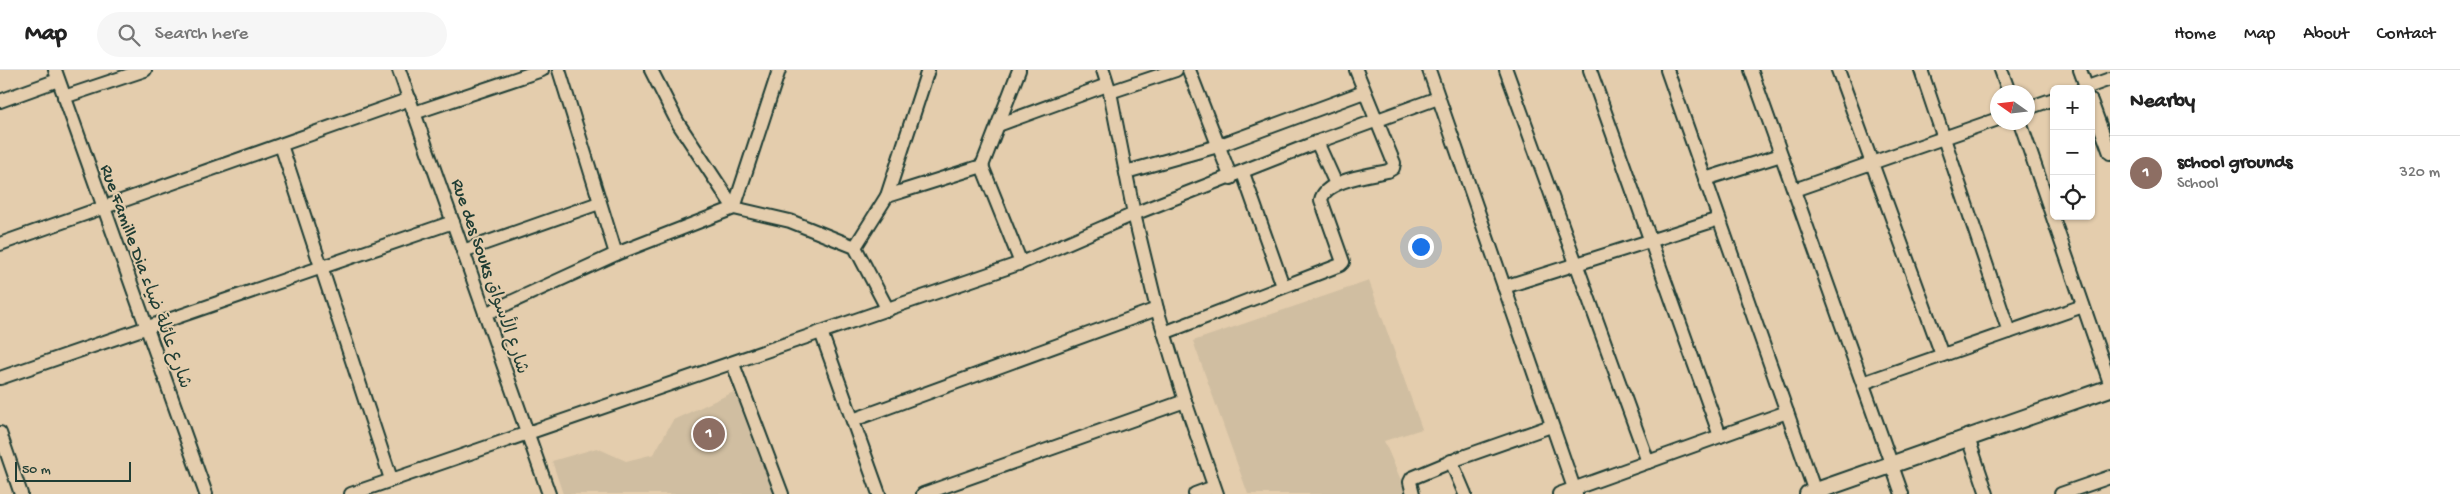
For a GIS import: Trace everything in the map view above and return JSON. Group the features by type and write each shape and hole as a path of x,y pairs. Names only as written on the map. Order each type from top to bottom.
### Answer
{"street":[{"path":"64,97 145,70"},
{"name":"Rue des Souks شارع الأسواق","path":"400,70 549,494"},
{"path":"414,113 542,70"},
{"path":"559,70 616,254"},
{"path":"651,70 678,123 734,208"},
{"path":"734,208 779,70"},
{"path":"854,247 887,196 928,70"},
{"path":"1019,70 982,166 1022,263"},
{"path":"1103,70 1109,88 1134,214 1157,309 1185,401 1216,491 1195,494"},
{"path":"998,125 1109,88 1176,70"},
{"path":"1189,70 1218,146 1237,175 1283,286"},
{"path":"1164,333 1340,265 1343,262 1321,200 1325,190 1336,184 1392,168 1394,163 1356,70"},
{"path":"1429,70 1575,491"},
{"path":"1506,70 1648,462"},
{"path":"1590,70 1720,436"},
{"path":"1667,70 1787,412 1812,493 2110,388"},
{"path":"1751,70 1902,494"},
{"path":"1838,70 1942,355"},
{"path":"1921,70 2010,332"},
{"path":"2001,70 2006,85"},
{"path":"2080,70 2084,85"},
{"path":"0,101 56,75"},
{"name":"Rue Famille Dia شارع عائلة ضياء","path":"56,75 206,494"},
{"path":"2093,85 2110,79"},
{"path":"1126,172 1218,146 1364,92"},
{"path":"351,494 1022,263 1134,214 1318,142 1438,98"},
{"path":"0,244 410,99"},
{"path":"2035,106 2050,100"},
{"path":"2095,112 2110,153"},
{"path":"1794,190 1990,121"},
{"path":"2023,130 2110,383"},
{"path":"1318,142 1336,184"},
{"path":"281,145 391,479"},
{"path":"1705,179 1781,155"},
{"path":"887,196 982,166"},
{"path":"463,251 599,203"},
{"path":"485,314 616,254 734,208 790,220 854,247 888,310"},
{"path":"1504,286 1719,219"},
{"path":"0,378 453,222"},
{"path":"1863,383 2083,306"},
{"path":"853,420 1157,309"},
{"path":"821,332 879,494"},
{"path":"733,364 782,494"},
{"path":"924,494 1185,401"},
{"path":"1559,494 1575,491 1648,462 1787,412"},
{"path":"1413,494 1410,482 1412,478 1451,461 1551,426"},
{"path":"0,434 21,494"},
{"path":"1968,438 1987,494"},
{"path":"1451,461 1465,494"},
{"path":"2063,494 2110,477"}],"shaded area":[{"path":"1369,281 1422,429 1384,441 1407,494 1248,494 1193,341"},
{"path":"738,390 776,494 563,494 552,461 597,448 626,461 654,454 673,420"}],"place":[{"name":"school grounds","path":"709,434"}]}
